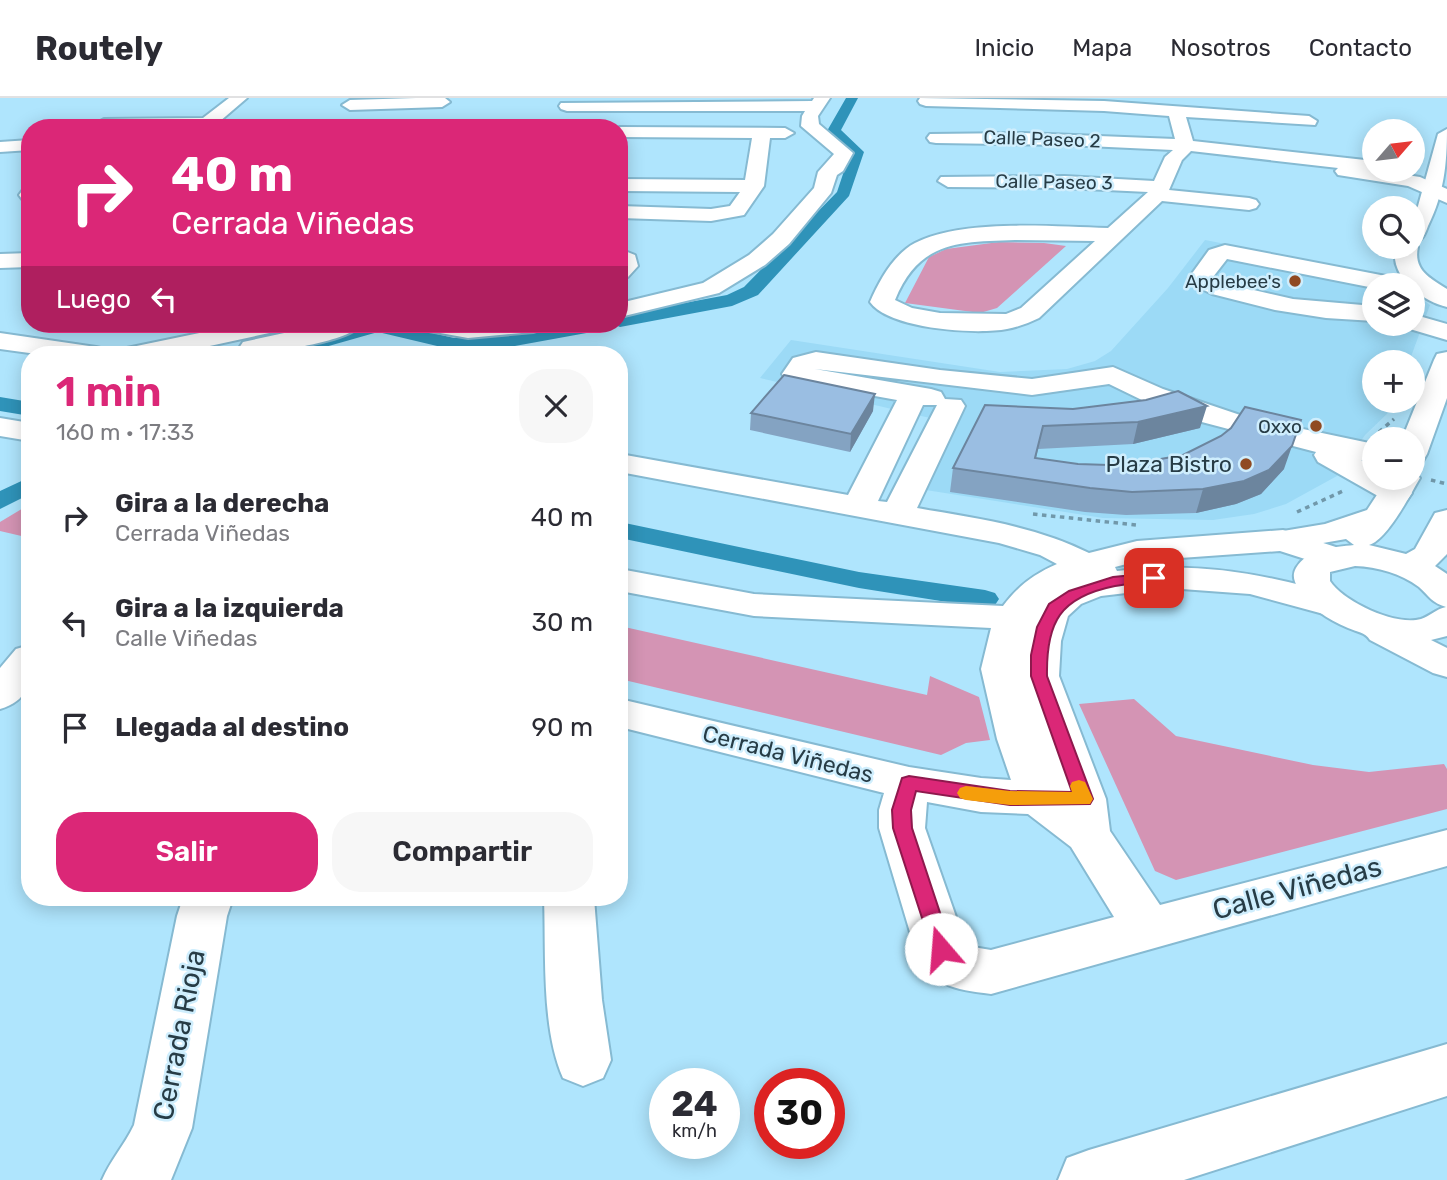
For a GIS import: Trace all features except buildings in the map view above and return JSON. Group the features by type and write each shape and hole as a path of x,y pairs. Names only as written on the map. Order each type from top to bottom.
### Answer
{"street":[{"path":"212,119 239,98"},
{"path":"341,104 453,101"},
{"path":"926,101 1152,108 1309,121"},
{"path":"567,107 818,102 810,116 810,126 844,153 836,167 828,172 824,189 781,239 757,260 711,288 628,308"},
{"path":"112,119 134,104"},
{"path":"1152,108 1169,148"},
{"path":"1111,235 1027,234 964,237 933,242 912,255 882,302 884,306 901,313 961,322 1013,321 1030,313 1159,191 1176,110"},
{"path":"628,132 795,133"},
{"path":"628,212 730,213 740,208 754,186 751,154 762,133"},
{"path":"1425,212 1441,182 1447,134"},
{"name":"Calle Paseo 2","path":"936,138 1000,137 1169,148 1362,168"},
{"path":"0,144 21,143"},
{"name":"Calle Paseo 3","path":"948,181 1087,182 1249,204"},
{"path":"628,186 754,186"},
{"path":"1362,279 1225,252 1217,255 1200,279 1209,286 1226,291 1339,312 1362,313"},
{"path":"0,261 21,261"},
{"path":"1339,312 1358,278"},
{"path":"1425,285 1447,300"},
{"path":"1425,326 1447,332"},
{"path":"176,346 242,333"},
{"path":"227,346 245,333"},
{"path":"261,346 323,333"},
{"path":"0,341 34,346"},
{"path":"1422,427 1447,360"},
{"path":"934,394 1032,387 1137,372 1194,385 1201,412"},
{"path":"1114,375 1152,394 1201,412 1299,439 1362,460"},
{"path":"934,394 1066,409"},
{"path":"858,507 934,394"},
{"path":"897,514 934,394"},
{"path":"1116,404 1152,394"},
{"path":"0,427 21,430"},
{"path":"628,464 1005,534 1052,548 1100,573"},
{"path":"1147,928 1085,817 1039,676 1043,636 1055,607 1100,573 1164,548 1288,526 1331,533 1393,496"},
{"path":"1340,556 1393,496"},
{"path":"1410,567 1429,555 1447,520"},
{"path":"1288,526 1340,556"},
{"path":"1331,606 1318,593 1312,582 1312,570 1320,562 1340,556 1378,557 1410,567 1429,577 1447,596"},
{"path":"1085,817 1040,799 1018,739 1001,669 1013,618 1029,597 1049,581 1100,573 1195,576 1241,581 1331,606 1447,664"},
{"path":"628,581 754,605 1013,618"},
{"path":"1370,624 1413,631 1432,628 1447,618"},
{"path":"1001,669 1039,676"},
{"path":"0,695 21,670"},
{"name":"Cerrada Viñedas","path":"628,715 909,783 981,796 1040,799"},
{"name":"Calle Viñedas","path":"909,783 902,810 902,828 941,949 959,968 991,972 1447,848"},
{"name":"Cerrada Rioja","path":"139,1175 163,1128 205,906"},
{"path":"569,906 575,1000 583,1060"},
{"path":"1088,1180 1447,1070"}],"path":[{"path":"1288,526 1353,486 1362,471"},
{"path":"1022,513 1147,526"}],"shaded area":[{"path":"1205,240 1376,273 1362,273 1362,336 1419,336 1413,350 1362,350 1362,413 1388,413 1373,427 1362,427 1362,439 1337,476 1286,504 1254,514 1213,520 1103,518 894,485 930,418 760,378 791,340 1000,372 1067,369 1095,361 1111,351 1168,288"},
{"path":"999,242 1066,246 997,308 980,313 905,303 929,257 946,249"},
{"path":"1425,301 1430,305 1425,319"},
{"path":"21,509 21,536 0,531 0,522"},
{"path":"628,628 927,695 930,676 979,697 990,740 966,743 941,755 628,681"},
{"path":"1134,699 1176,736 1313,765 1369,772 1444,764 1447,769 1447,809 1176,880 1155,871 1079,704"}],"waterway":[{"path":"628,320 732,300 751,291 844,193 857,152 834,131 852,98"},
{"path":"307,346 352,333"},
{"path":"407,333 454,344 504,342 554,333"},
{"path":"0,404 21,408"},
{"path":"0,501 21,489"},
{"path":"628,532 859,580 985,599"}],"slow traffic":[{"path":"966,793 1010,798 1083,799 1079,786"}],"place":[{"name":"Applebee's","path":"1295,281"},
{"name":"Oxxo","path":"1316,426"},
{"name":"Plaza Bistro","path":"1246,464"}],"route":[{"path":"941,949 902,828 902,810 909,783 981,796 1083,799 1039,676 1039,655 1045,627 1055,607 1074,594 1113,581 1154,578"}]}
